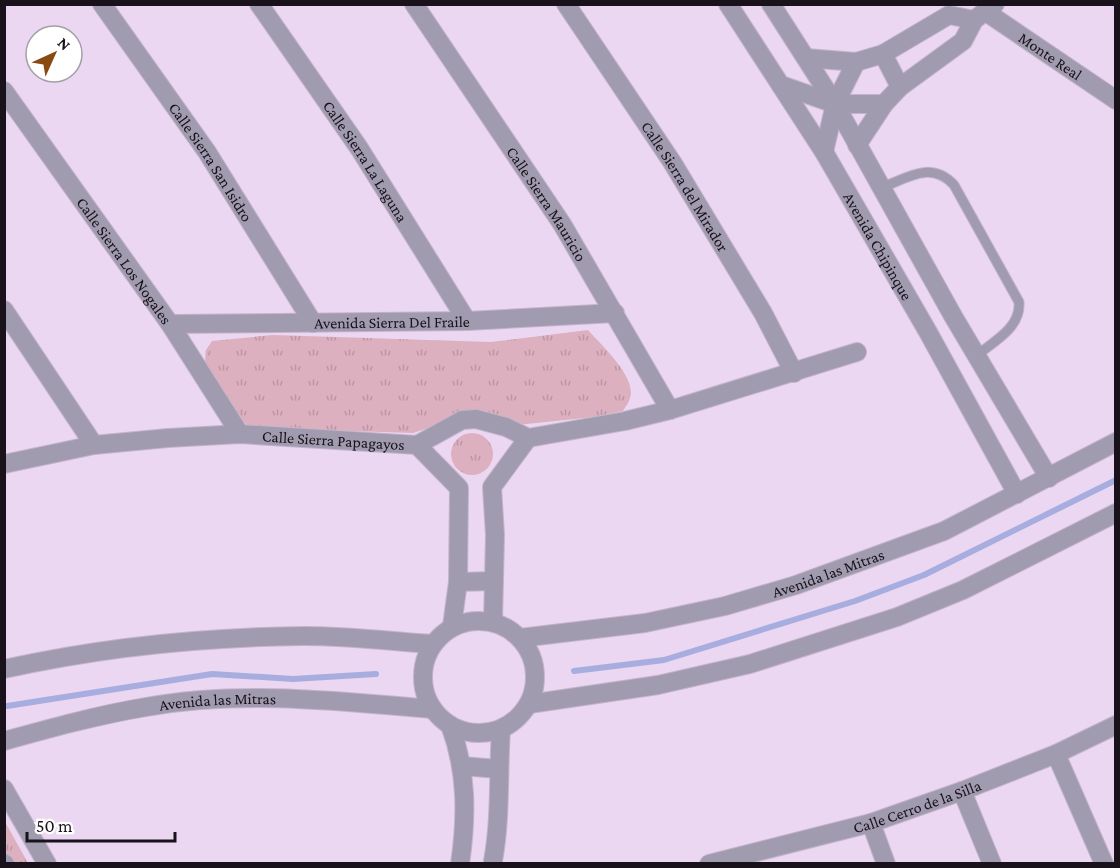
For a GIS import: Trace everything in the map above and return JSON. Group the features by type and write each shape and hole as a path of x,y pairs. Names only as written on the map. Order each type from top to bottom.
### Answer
{"street":[{"name":"Calle Sierra San Isidro","path":"102,4 207,152 313,323"},
{"name":"Calle Sierra La Laguna","path":"259,4 359,148 467,321"},
{"name":"Calle Sierra Mauricio","path":"414,4 562,224 670,410"},
{"name":"Calle Sierra del Mirador","path":"566,4 672,162 763,313 794,373"},
{"name":"Avenida Chipinque","path":"728,4 824,152 928,332 1017,494"},
{"name":"Avenida Chipinque","path":"771,4 835,104 976,356 1049,478"},
{"path":"806,58 855,62 883,54 946,10 985,12"},
{"path":"946,10 963,41"},
{"path":"857,145 884,104 900,87 963,41 985,12"},
{"name":"Monte Real","path":"985,12 1116,100"},
{"path":"883,54 900,87"},
{"path":"824,152 835,104 855,62"},
{"path":"780,85 835,104 884,104"},
{"name":"Calle Sierra Los Nogales","path":"4,91 170,324 240,434"},
{"path":"4,310 94,445"},
{"name":"Avenida Sierra Del Fraile","path":"170,324 467,321 615,313"},
{"path":"494,622 495,535 492,487 528,438 625,421 670,410 857,352"},
{"name":"Calle Sierra Papagayos","path":"4,464 94,445 240,434 417,445 462,420 476,419 498,424 528,438"},
{"name":"Avenida las Mitras","path":"520,638 645,623 725,606 796,585 944,531 1116,442"},
{"path":"417,445 459,488 458,582 452,626"},
{"path":"459,488 492,487"},
{"path":"529,704 658,685 750,664 897,617 963,590 1116,513"},
{"path":"458,582 494,581"},
{"path":"472,620 494,622 520,638 530,653 535,670 535,687 529,704 522,714 501,729 484,733 466,732 450,725 432,709 423,688 423,665 432,644 452,626 472,620"},
{"path":"4,669 50,658 128,647 213,640 306,636 432,644"},
{"name":"Avenida las Mitras","path":"4,741 64,724 147,706 213,700 307,699 432,709"},
{"path":"450,725 462,766 465,832 462,864 476,859 495,862 501,729"},
{"name":"Calle Cerro de la Silla","path":"709,864 766,857 870,823 962,791 1056,754 1116,725"},
{"path":"1056,754 1104,864"},
{"path":"462,766 498,770"},
{"path":"4,789 46,864"},
{"path":"962,791 992,864"},
{"path":"870,823 886,864"},
{"path":"465,832 497,833"}],"lane":[{"path":"881,188 927,171 942,175 954,185 1019,302 1017,320 976,356"}],"green space":[{"path":"588,330 616,362 628,381 631,390 630,398 623,411 594,417 517,425 476,410 458,413 435,426 413,433 251,428 240,419 205,363 206,350 212,341 273,335 491,342"},
{"path":"472,433 480,434 487,439 492,446 492,462 487,469 480,474 472,475 464,474 457,469 452,462 451,454 452,446 457,439 464,434"},
{"path":"4,820 28,863 11,863 5,852"}],"waterway":[{"path":"574,671 664,660 855,601 924,575 1116,480"},
{"path":"7,706 212,674 293,679 376,674"}]}
